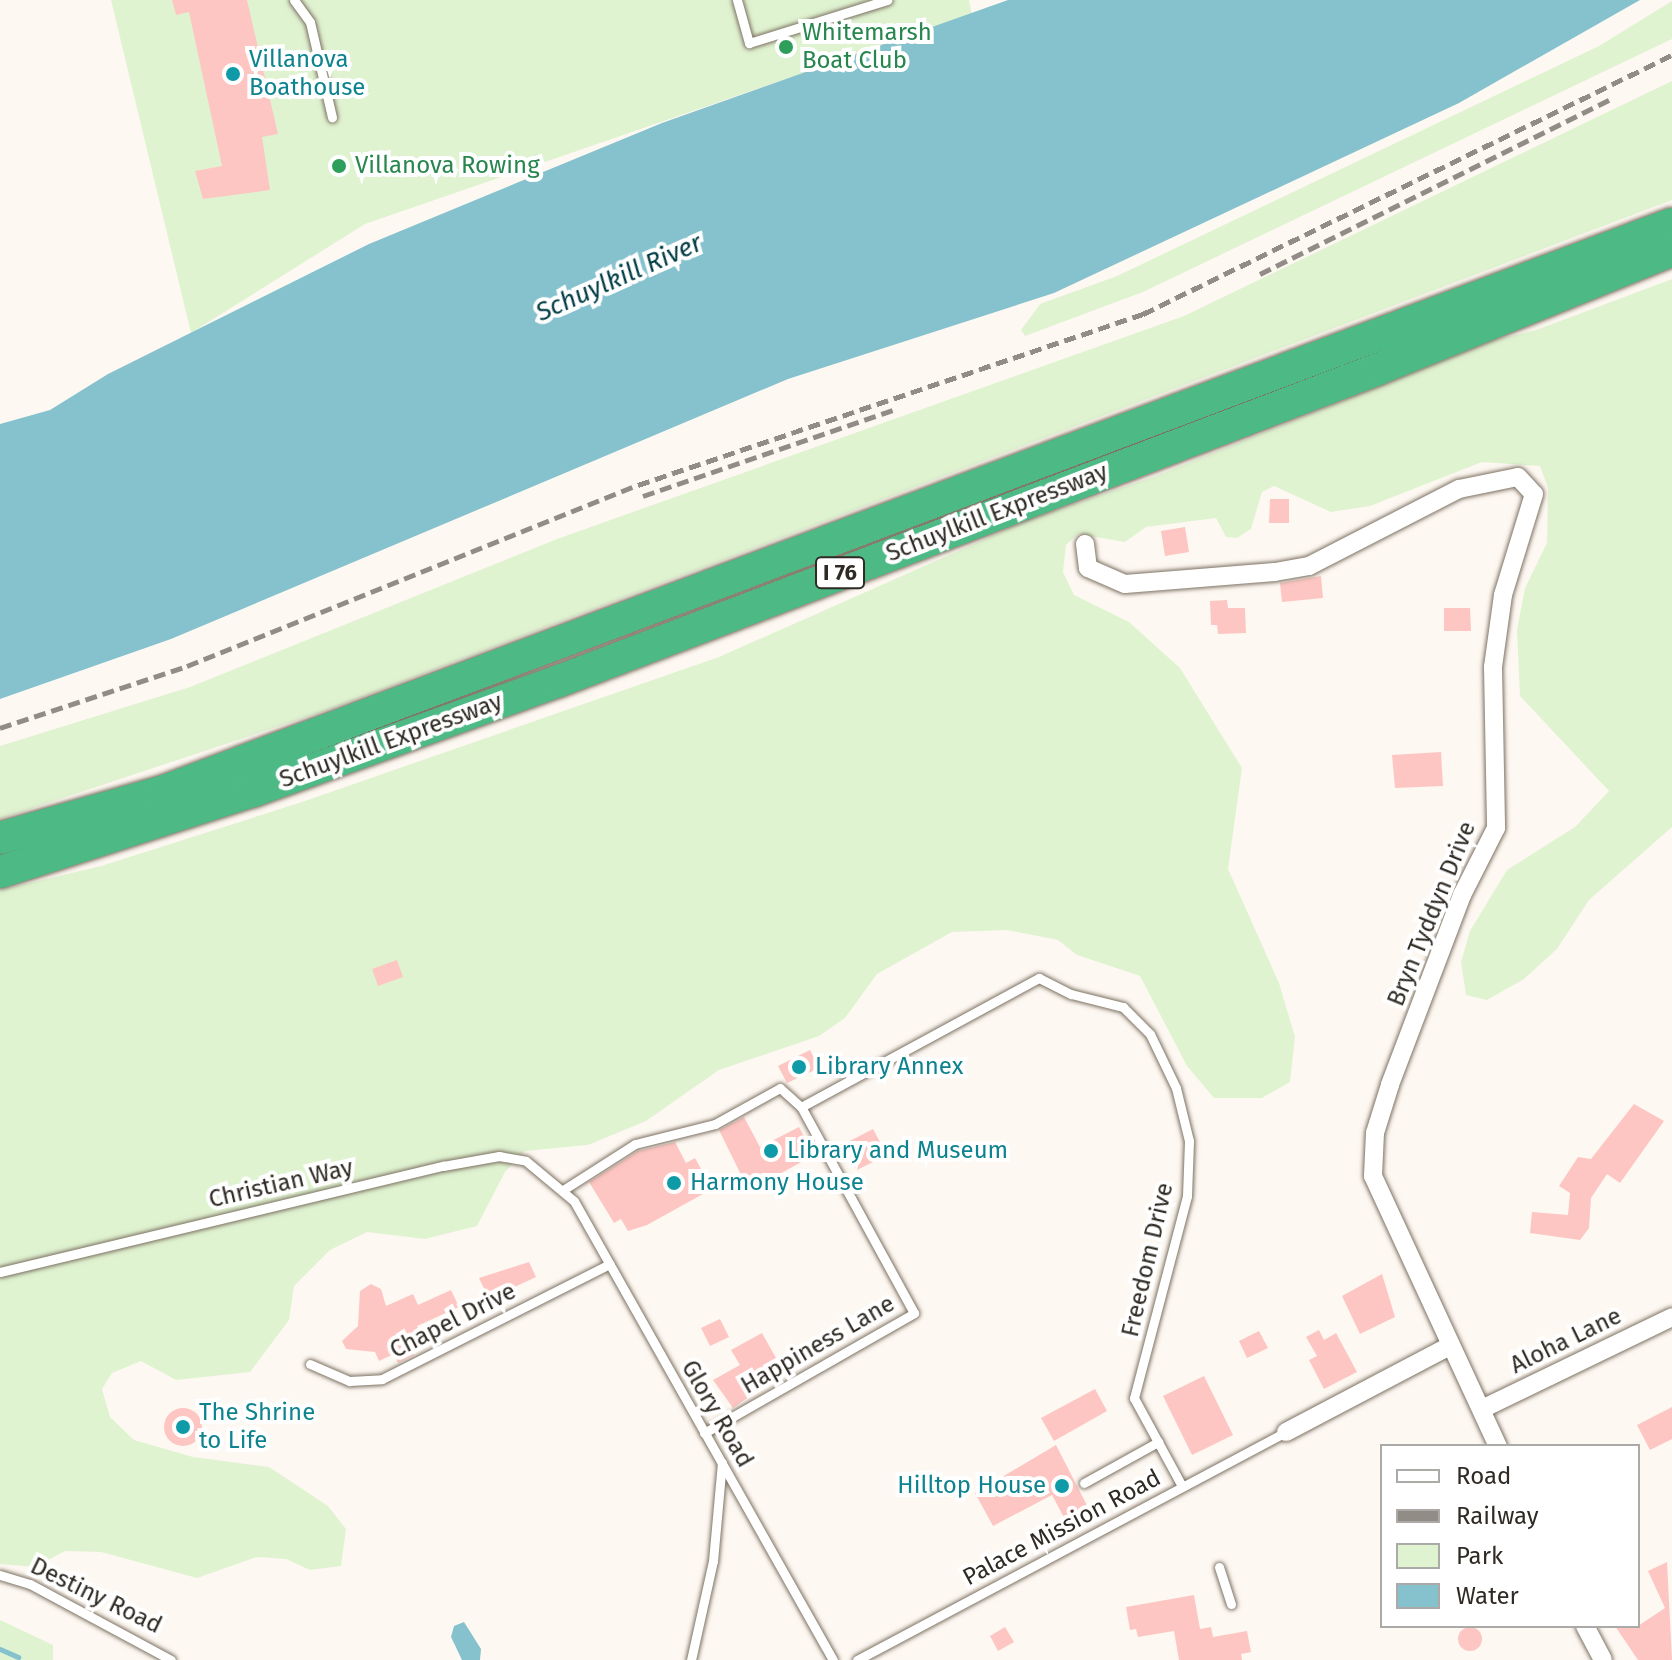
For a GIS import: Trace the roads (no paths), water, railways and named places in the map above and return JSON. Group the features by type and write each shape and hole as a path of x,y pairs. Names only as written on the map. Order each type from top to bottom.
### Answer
{"highway":[{"name":"Schuylkill Expressway","path":"0,838 162,792 1672,224"},
{"name":"Schuylkill Expressway","path":"0,872 253,791 559,681 1378,369 1672,250"}],"street":[{"name":"Bryn Tyddyn Drive","path":"1085,544 1088,568 1125,584 1275,572 1309,566 1459,489 1518,477 1534,494 1503,595 1493,667 1496,828 1462,895 1375,1133 1373,1176 1497,1444"},
{"name":"Aloha Lane","path":"1482,1409 1672,1317"},
{"path":"1286,1432 1450,1346"},
{"path":"1586,1628 1603,1660"}],"lane":[{"path":"294,0 310,22 332,117"},
{"path":"737,0 749,43 840,12 887,0"},
{"path":"838,0 840,12"},
{"name":"Freedom Drive","path":"801,1107 1039,978 1071,994 1123,1007 1150,1034 1176,1088 1189,1141 1187,1196 1134,1398 1182,1486"},
{"path":"563,1190 635,1144 715,1124 780,1088 801,1107"},
{"name":"Happiness Lane","path":"704,1433 914,1313 801,1107"},
{"name":"Christian Way","path":"0,1272 499,1156 526,1161 563,1190"},
{"name":"Glory Road","path":"563,1190 610,1264 833,1660"},
{"name":"Chapel Drive","path":"310,1364 349,1381 382,1379 610,1264"},
{"name":"Palace Mission Road","path":"857,1660 1286,1432"},
{"path":"1084,1483 1158,1442"},
{"path":"691,1660 713,1561 722,1462"},
{"path":"1219,1567 1231,1604"},
{"name":"Destiny Road","path":"0,1575 30,1584 171,1660"}],"water":[{"name":"Schuylkill River","path":"1008,0 1640,0 1459,103 1054,293 788,379 171,639 0,699 0,424 50,410 108,374 369,244 662,123"},
{"path":"464,1622 481,1649 480,1660 462,1660 451,1637 454,1626"}],"waterway":[{"path":"0,1649 18,1657"}],"railway":[{"path":"0,728 187,666 638,485 1143,314 1672,55"},
{"path":"1260,274 1611,99"},
{"path":"643,496 893,410"}],"place":[{"name":"Whitemarsh Boat Club","path":"786,47"},
{"name":"Villanova Boathouse","path":"233,74"},
{"name":"Villanova Rowing","path":"339,166"},
{"name":"Library Annex","path":"799,1067"},
{"name":"Library and Museum","path":"771,1151"},
{"name":"Harmony House","path":"674,1183"},
{"name":"The Shrine to Life","path":"183,1427"},
{"name":"Hilltop House","path":"1062,1486"}]}
